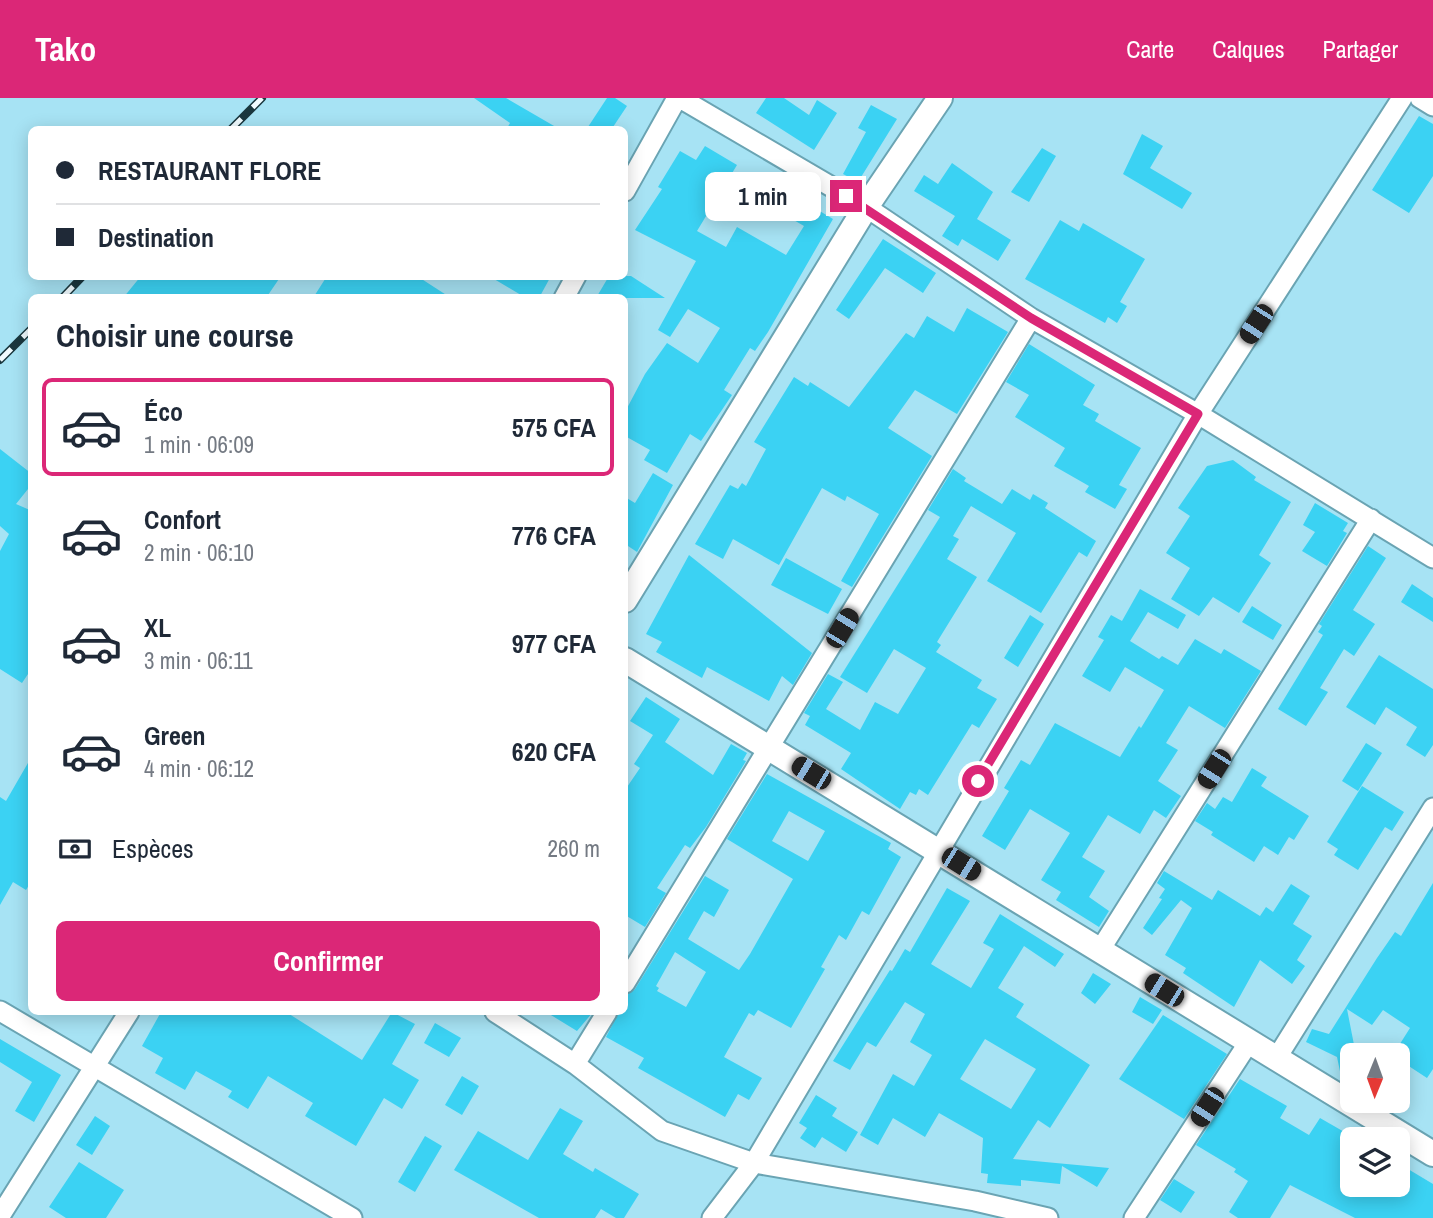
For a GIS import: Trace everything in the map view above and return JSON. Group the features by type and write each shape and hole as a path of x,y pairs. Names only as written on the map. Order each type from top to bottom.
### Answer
{"street":[{"path":"628,186 679,98 866,207 1031,318 1198,414 1433,558"},
{"path":"628,595 866,207 940,98"},
{"path":"712,1218 754,1163 937,850 1198,414 1402,98"},
{"path":"1420,98 1433,106"},
{"path":"628,978 1031,318"},
{"path":"1100,950 1371,519"},
{"path":"628,662 1433,1154"},
{"path":"1276,1059 1433,808"},
{"path":"0,1011 352,1218"},
{"path":"0,1216 127,1015"},
{"path":"500,1015 575,1064 663,1131 754,1163 971,1210 1048,1218"},
{"path":"575,1064 605,1015"},
{"path":"1134,1218 1249,1042"}],"building":[{"path":"474,98 506,98 554,126 508,126 510,123"},
{"path":"607,98 615,98 627,106 614,126 589,126"},
{"path":"766,98 784,98 809,115 817,100 837,113 814,150 756,113"},
{"path":"871,105 897,119 858,182 843,174 866,132 858,128"},
{"path":"1419,116 1433,124 1433,176 1409,213 1372,190"},
{"path":"1142,134 1163,146 1150,168 1192,193 1182,209 1123,174"},
{"path":"705,146 737,165 697,231 726,247 737,227 786,255 804,226 792,219 803,201 833,219 768,332 755,351 750,348 724,390 732,395 701,441 690,434 667,473 644,460 650,450 628,438 628,406 645,374 667,343 698,363 720,328 688,309 670,337 658,330 696,261 635,230 662,189 658,187 680,151 696,160"},
{"path":"1042,148 1056,156 1029,202 1011,192"},
{"path":"952,163 993,192 977,219 1011,240 998,261 962,239 958,246 942,236 955,216 914,191 924,175 938,184"},
{"path":"1060,220 1079,231 1083,223 1145,259 1120,302 1127,306 1117,323 1108,317 1105,323 1025,279"},
{"path":"883,239 936,273 923,293 885,268 849,319 836,310"},
{"path":"628,276 631,276 665,298 628,298 628,294 598,294 607,280 628,280"},
{"path":"138,280 278,280 269,294 126,294"},
{"path":"324,280 423,280 445,294 316,294"},
{"path":"496,280 549,280 541,294 519,294"},
{"path":"967,308 1008,332 957,414 915,390 888,428 932,456 852,587 841,581 879,514 847,496 845,501 822,488 779,565 733,539 723,559 695,544 730,485 738,489 742,483 746,486 766,449 754,442 794,377 808,386 810,382 849,407 906,333 914,338 927,316 954,332"},
{"path":"1029,344 1095,385 1083,405 1099,414 1095,421 1141,448 1119,485 1127,489 1115,509 1085,492 1089,486 1054,466 1065,448 1015,417 1029,395 1006,382"},
{"path":"0,449 28,471 28,489 16,504 28,509 28,674 22,683 0,669 0,551 9,534 0,526"},
{"path":"1233,460 1256,477 1254,480 1291,502 1259,555 1271,563 1239,613 1213,597 1199,616 1171,599 1190,568 1166,553 1190,516 1178,508 1207,466"},
{"path":"953,469 966,478 964,481 1002,504 1012,489 1030,500 1033,494 1048,503 1045,508 1096,541 1087,557 1079,552 1041,613 987,581 1016,533 971,506 953,536 959,539 947,559 977,577 937,642 941,645 936,652 982,680 977,688 997,699 979,728 972,724 928,795 919,789 916,795 910,792 900,809 841,769 851,753 805,725 810,716 804,713 828,674 843,682 826,709 860,730 875,702 898,714 926,668 894,649 867,693 840,677 940,517 928,510"},
{"path":"653,473 673,485 637,552 628,546 628,499 635,503"},
{"path":"1315,503 1348,523 1343,531 1347,533 1327,566 1302,551 1315,532 1303,525"},
{"path":"1368,546 1386,558 1353,610 1375,624 1354,656 1344,649 1320,688 1328,692 1306,726 1278,709 1323,635 1318,632 1322,626 1319,624"},
{"path":"689,555 812,653 793,685 782,676 769,701 707,667 702,678 656,652 662,642 646,634"},
{"path":"786,558 842,589 828,614 771,585"},
{"path":"1412,584 1433,598 1433,622 1401,602"},
{"path":"1140,589 1186,615 1178,629 1148,612 1130,641 1159,659 1162,656 1178,665 1195,639 1221,654 1224,649 1261,671 1225,728 1189,706 1166,743 1178,750 1158,781 1181,796 1166,818 1154,810 1140,834 1108,815 1082,857 1105,871 1089,897 1109,911 1099,927 1056,900 1061,892 1041,880 1070,833 1030,809 1005,850 982,836 1009,791 1004,788 1021,760 1030,765 1055,723 1120,757 1139,726 1141,728 1164,690 1125,667 1110,692 1082,676 1104,640 1098,637 1111,615 1122,621"},
{"path":"1252,606 1282,625 1273,640 1242,622"},
{"path":"1030,615 1044,624 1018,667 1004,658"},
{"path":"1379,655 1433,689 1433,745 1425,757 1406,745 1417,727 1386,707 1375,725 1346,707"},
{"path":"646,697 680,719 665,742 713,775 731,744 747,753 743,760 746,761 706,827 690,848 685,845 657,888 666,893 645,927 628,917 628,786 640,768 634,764 653,735 630,721"},
{"path":"1366,743 1382,753 1358,791 1342,781"},
{"path":"28,763 28,887 26,890 13,882 0,905 0,797 6,801"},
{"path":"1252,768 1267,777 1261,786 1309,816 1294,840 1289,837 1278,855 1264,846 1254,862 1211,835 1213,832 1195,821 1207,803 1215,809 1223,797 1232,802"},
{"path":"767,774 891,843 888,849 901,857 869,915 862,911 846,940 839,935 821,967 825,969 791,1028 758,1010 754,1016 749,1013 724,1057 762,1078 749,1100 738,1094 725,1117 638,1068 644,1058 606,1037 617,1015 628,1015 628,994 635,989 705,876 729,890 714,917 704,911 688,939 739,970 793,879 727,839","holes":["789,811 825,831 808,861 772,841","675,952 706,972 686,1007 657,991 659,988 656,986"]},
{"path":"1362,786 1404,812 1392,831 1385,827 1358,870 1334,855 1338,849 1327,842"},
{"path":"1164,871 1212,900 1218,890 1260,916 1266,907 1273,912 1291,884 1310,896 1293,924 1312,936 1297,960 1305,966 1292,984 1260,960 1234,1007 1183,973 1186,968 1165,955 1192,908 1181,900 1152,935 1143,928 1162,899 1159,898 1165,889 1157,883"},
{"path":"1433,883 1433,1069 1427,1078 1410,1067 1410,1043 1401,1043 1410,1028 1383,1010 1372,1025 1347,1009 1354,1043 1340,1043 1340,1071 1337,1057 1306,1042 1312,1029 1329,1034 1395,932 1401,936"},
{"path":"947,888 970,901 931,964 971,988 994,949 983,943 1000,914 1064,954 1055,967 1024,946 998,988 1024,1004 1016,1017 1090,1065 1050,1128 1038,1120 1013,1159 1109,1168 1097,1187 1062,1166 1060,1184 1021,1180 1021,1186 987,1183 988,1174 981,1173 983,1138 939,1113 925,1137 893,1118 878,1145 860,1135 893,1074 914,1086 932,1055 910,1042 925,1014 905,1002 876,1047 867,1042 850,1070 833,1061 890,970 892,971 905,949 910,952","holes":["985,1039 1036,1069 1011,1109 960,1079"]},
{"path":"1093,973 1111,984 1095,1004 1081,993"},
{"path":"1140,997 1162,1010 1153,1024 1132,1012"},
{"path":"159,1015 291,1015 362,1060 390,1015 398,1015 415,1024 392,1064 419,1080 402,1109 384,1098 356,1146 305,1116 313,1103 268,1076 248,1109 228,1097 232,1091 196,1071 185,1090 155,1073 163,1058 142,1046"},
{"path":"551,1015 590,1015 577,1031"},
{"path":"1163,1015 1227,1054 1184,1119 1119,1079"},
{"path":"435,1023 461,1038 449,1057 424,1043"},
{"path":"0,1039 61,1075 34,1122 15,1111 32,1082 0,1062"},
{"path":"462,1076 479,1086 462,1115 445,1105"},
{"path":"1240,1079 1287,1106 1280,1118 1309,1135 1320,1118 1340,1130 1340,1197 1410,1197 1410,1170 1433,1184 1433,1218 1355,1218 1290,1185 1270,1218 1238,1218 1229,1212 1248,1181 1234,1172 1236,1169 1196,1145"},
{"path":"816,1095 837,1108 832,1116 858,1132 846,1152 822,1137 815,1148 800,1138 807,1128 799,1123"},
{"path":"560,1108 583,1121 563,1154 593,1172 595,1168 639,1194 624,1218 616,1218 601,1209 595,1218 539,1218 454,1170 478,1131 528,1160"},
{"path":"95,1116 110,1126 92,1155 76,1145"},
{"path":"425,1136 442,1146 415,1192 398,1182"},
{"path":"79,1162 124,1190 106,1218 66,1218 49,1207"},
{"path":"1174,1179 1195,1192 1181,1213 1160,1200"}],"railway":[{"path":"234,126 262,98"},
{"path":"66,294 79,280"},
{"path":"0,360 28,332"}],"route":[{"path":"846,196 1031,318 1198,414 978,781"}]}
